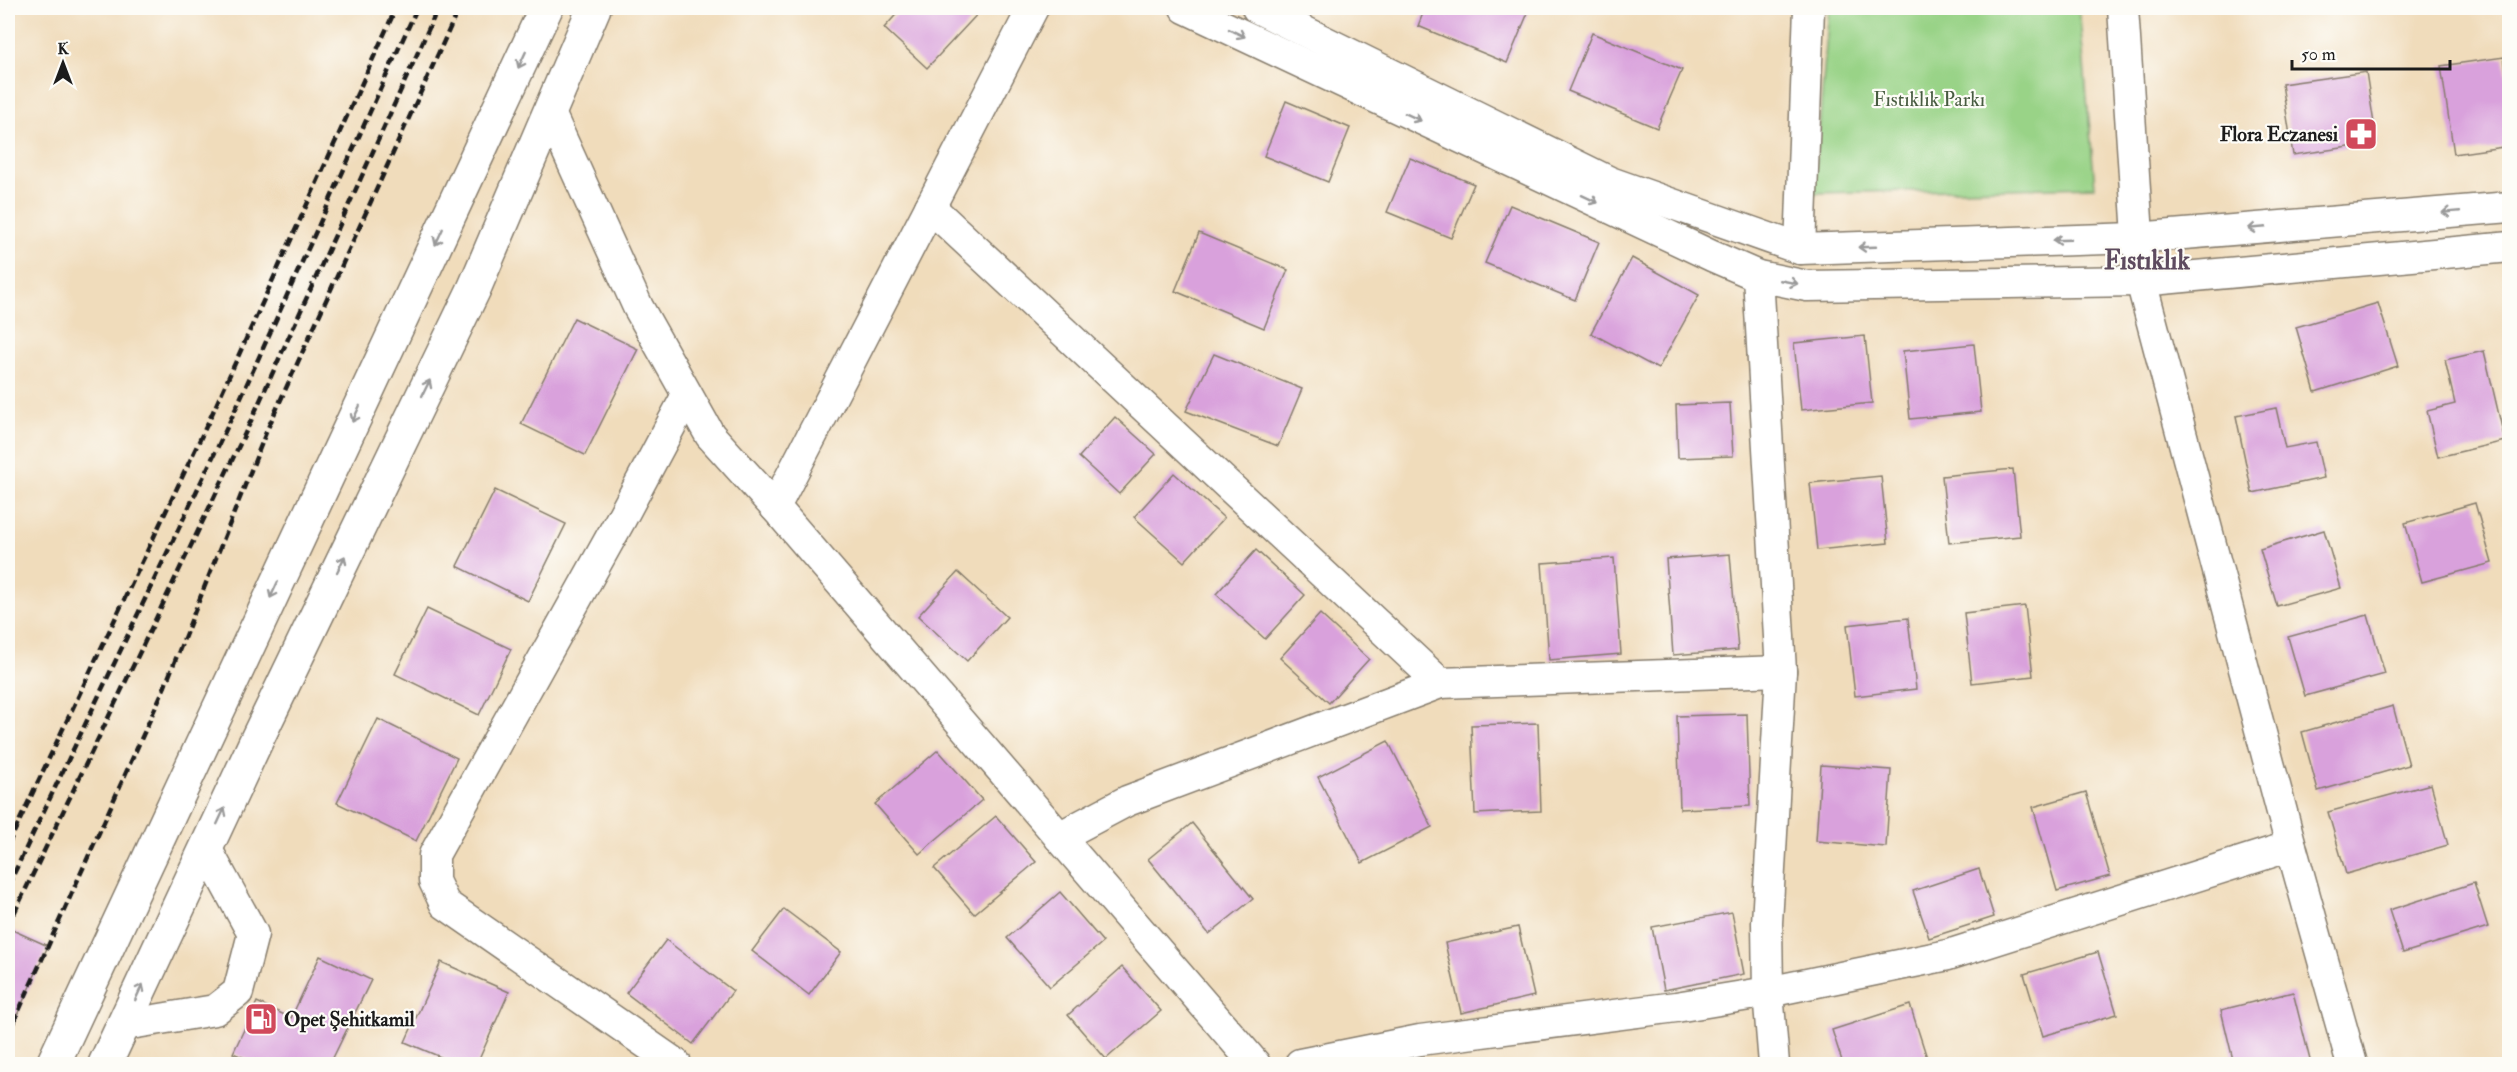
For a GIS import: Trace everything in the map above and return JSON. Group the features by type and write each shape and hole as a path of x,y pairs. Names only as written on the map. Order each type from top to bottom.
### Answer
{"main road":[{"path":"52,1065 546,8"},
{"path":"105,1065 206,848 474,289 594,8"}],"street":[{"path":"775,507 1033,8"},
{"path":"1185,8 1758,276 1808,286 2141,281 2510,247"},
{"path":"1257,8 1610,182 1800,249 2136,238 2510,207"},
{"path":"1800,249 1809,8"},
{"path":"2123,8 2136,238 2141,281 2290,846 2352,1065"},
{"path":"549,111 638,307 710,435 775,507 1255,1065"},
{"path":"930,207 1440,683"},
{"path":"1758,276 1781,671 1767,923 1768,992 1774,1065"},
{"path":"676,1065 445,904 434,881 434,855 621,519 687,395"},
{"path":"1059,837 1127,801 1440,683 1781,671"},
{"path":"1300,1065 1420,1040 1676,1007 1768,992 1948,955 2290,846"},
{"path":"124,1025 215,1010 238,992 253,934 206,848"}],"green space":[{"name":"Fıstıklık Parkı","path":"1829,8 2079,8 2095,187 1814,193"}],"building":[{"path":"902,8 983,8 927,68 884,28"},
{"path":"1425,8 1530,8 1507,63 1418,26"},
{"path":"1592,33 1682,70 1657,128 1568,91"},
{"path":"2504,57 2510,98 2510,146 2454,154 2441,66"},
{"path":"2366,72 2377,143 2293,155 2282,84"},
{"path":"1286,101 1350,128 1328,182 1264,156"},
{"path":"1410,158 1474,184 1451,238 1387,212"},
{"path":"1510,205 1599,242 1575,300 1485,263"},
{"path":"1199,233 1288,270 1264,328 1175,291"},
{"path":"1632,258 1699,295 1658,369 1591,333"},
{"path":"2378,303 2398,366 2315,392 2296,327"},
{"path":"574,318 638,349 585,455 521,424"},
{"path":"1865,336 1872,403 1801,410 1794,343"},
{"path":"1974,344 1981,412 1910,419 1903,351"},
{"path":"2484,351 2505,441 2438,457 2427,411 2455,404 2445,360"},
{"path":"1214,354 1302,389 1278,446 1186,411"},
{"path":"1730,403 1733,456 1678,458 1676,405"},
{"path":"2276,408 2285,448 2316,442 2324,478 2252,493 2236,416"},
{"path":"1115,417 1156,454 1119,494 1079,457"},
{"path":"2013,469 2020,536 1949,543 1942,476"},
{"path":"1174,473 1224,518 1184,562 1134,517"},
{"path":"1881,476 1888,543 1817,550 1810,483"},
{"path":"495,490 566,524 528,601 457,566"},
{"path":"2475,503 2492,563 2422,582 2405,523"},
{"path":"2324,530 2341,588 2277,606 2260,549"},
{"path":"1256,550 1305,595 1265,639 1216,594"},
{"path":"1730,554 1738,650 1673,655 1666,559"},
{"path":"1614,558 1621,654 1549,660 1542,563"},
{"path":"958,572 1007,617 967,661 918,616"},
{"path":"2025,606 2033,676 1972,683 1964,613"},
{"path":"427,609 511,649 479,715 395,674"},
{"path":"1320,614 1369,659 1329,703 1280,658"},
{"path":"2368,615 2385,674 2305,696 2288,637"},
{"path":"1908,618 1916,689 1855,696 1847,625"},
{"path":"2393,706 2409,765 2318,791 2302,732"},
{"path":"1747,714 1750,806 1680,809 1677,716"},
{"path":"378,719 457,758 416,841 337,803"},
{"path":"1538,723 1541,811 1475,814 1471,725"},
{"path":"1388,741 1432,827 1362,863 1318,777"},
{"path":"938,750 982,800 919,854 875,804"},
{"path":"1821,765 1891,770 1886,847 1816,841"},
{"path":"2431,784 2448,845 2346,874 2328,812"},
{"path":"2086,792 2110,876 2057,891 2033,807"},
{"path":"996,816 1036,862 974,914 934,868"},
{"path":"1192,823 1253,899 1209,934 1148,859"},
{"path":"1979,869 1994,917 1929,938 1913,891"},
{"path":"2474,883 2488,927 2403,953 2389,910"},
{"path":"1060,892 1103,942 1050,987 1007,938"},
{"path":"784,909 841,952 809,995 752,951"},
{"path":"1732,912 1744,974 1664,990 1652,927"},
{"path":"1518,927 1534,996 1461,1013 1445,943"},
{"path":"8,928 48,946 8,1035"},
{"path":"666,940 733,991 693,1044 626,993"},
{"path":"2098,952 2117,1014 2043,1036 2024,974"},
{"path":"320,956 371,980 330,1064 258,1064 233,1053 257,1002 291,1018"},
{"path":"441,962 509,992 477,1064 457,1064 405,1042"},
{"path":"1122,967 1161,1011 1106,1059 1068,1015"},
{"path":"2293,992 2311,1064 2234,1064 2221,1010"},
{"path":"1910,1005 1929,1064 1843,1064 1832,1030"}],"railway":[{"path":"8,845 212,414 396,8"},
{"path":"8,886 231,419 417,8"},
{"path":"8,926 249,425 438,8"},
{"path":"8,1035 165,686 267,430 459,8"}],"place":[{"name":"Flora Eczanesi","path":"2361,134"},
{"name":"Opet Şehitkamil","path":"261,1019"}],"district":[{"name":"Fıstıklık","path":"2147,260"}]}
